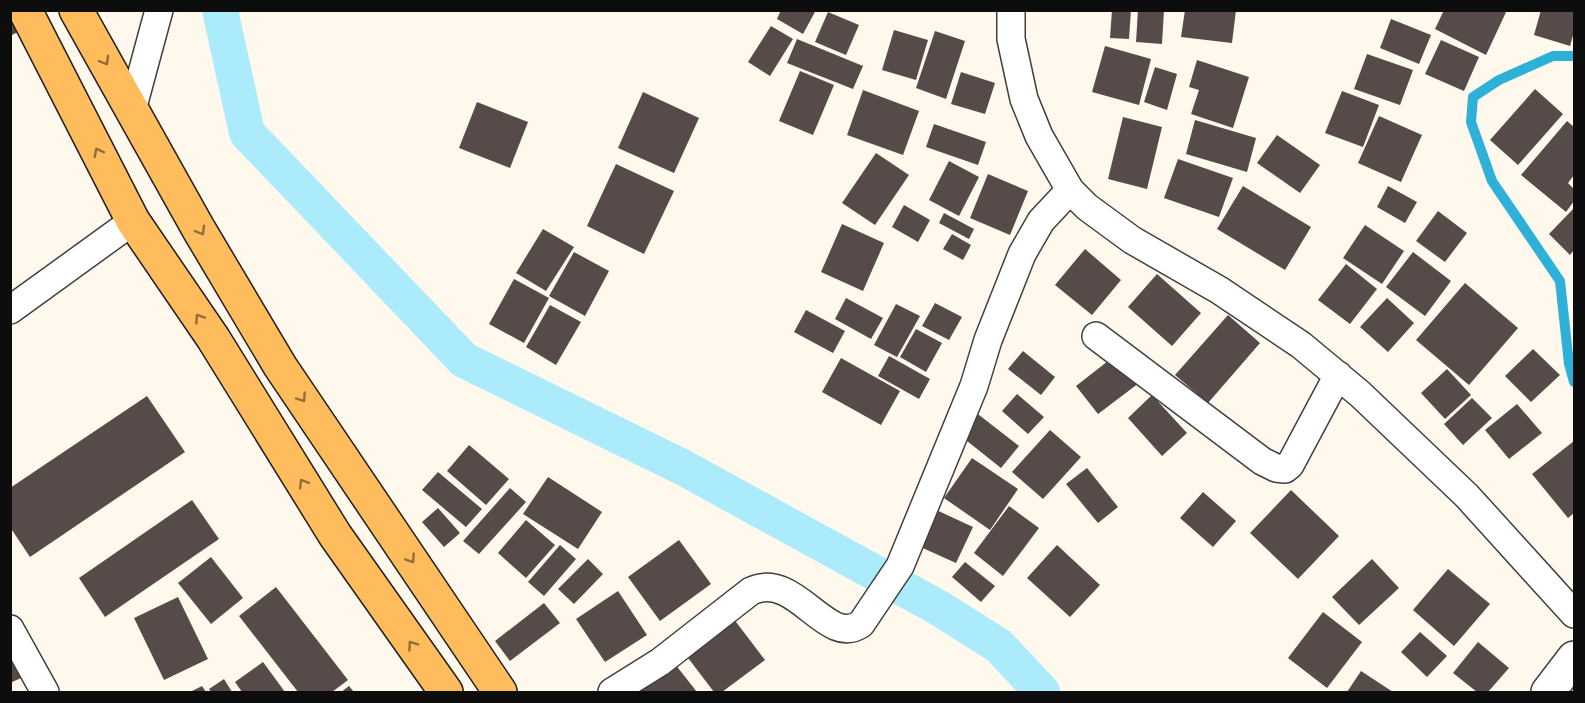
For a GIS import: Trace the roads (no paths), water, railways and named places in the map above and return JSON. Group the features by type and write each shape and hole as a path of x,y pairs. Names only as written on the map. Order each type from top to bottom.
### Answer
{"main road":[{"path":"25,10 133,221 213,338 336,535 446,693"},
{"path":"76,10 198,228 280,366 500,693"}],"street":[{"path":"132,110 159,10"},
{"path":"1011,10 1011,39 1024,99 1039,135 1070,190 1087,207 1132,240 1220,290 1301,345 1338,375 1467,496 1575,614"},
{"path":"612,693 660,662 751,591 761,587 779,588 838,628 851,629 861,624 900,566 974,386 988,340 1022,254 1041,221 1070,190"},
{"path":"10,310 133,221"},
{"path":"1096,336 1262,461 1276,468 1285,469 1290,465 1338,375"},
{"path":"10,629 45,693"},
{"path":"1548,693 1575,658"}],"waterway":[{"path":"220,10 247,133 464,360 684,468 939,608 999,646 1042,692"},
{"path":"1574,56 1553,56 1499,80 1473,97 1471,122 1492,181 1560,281 1569,364 1574,382"}]}
